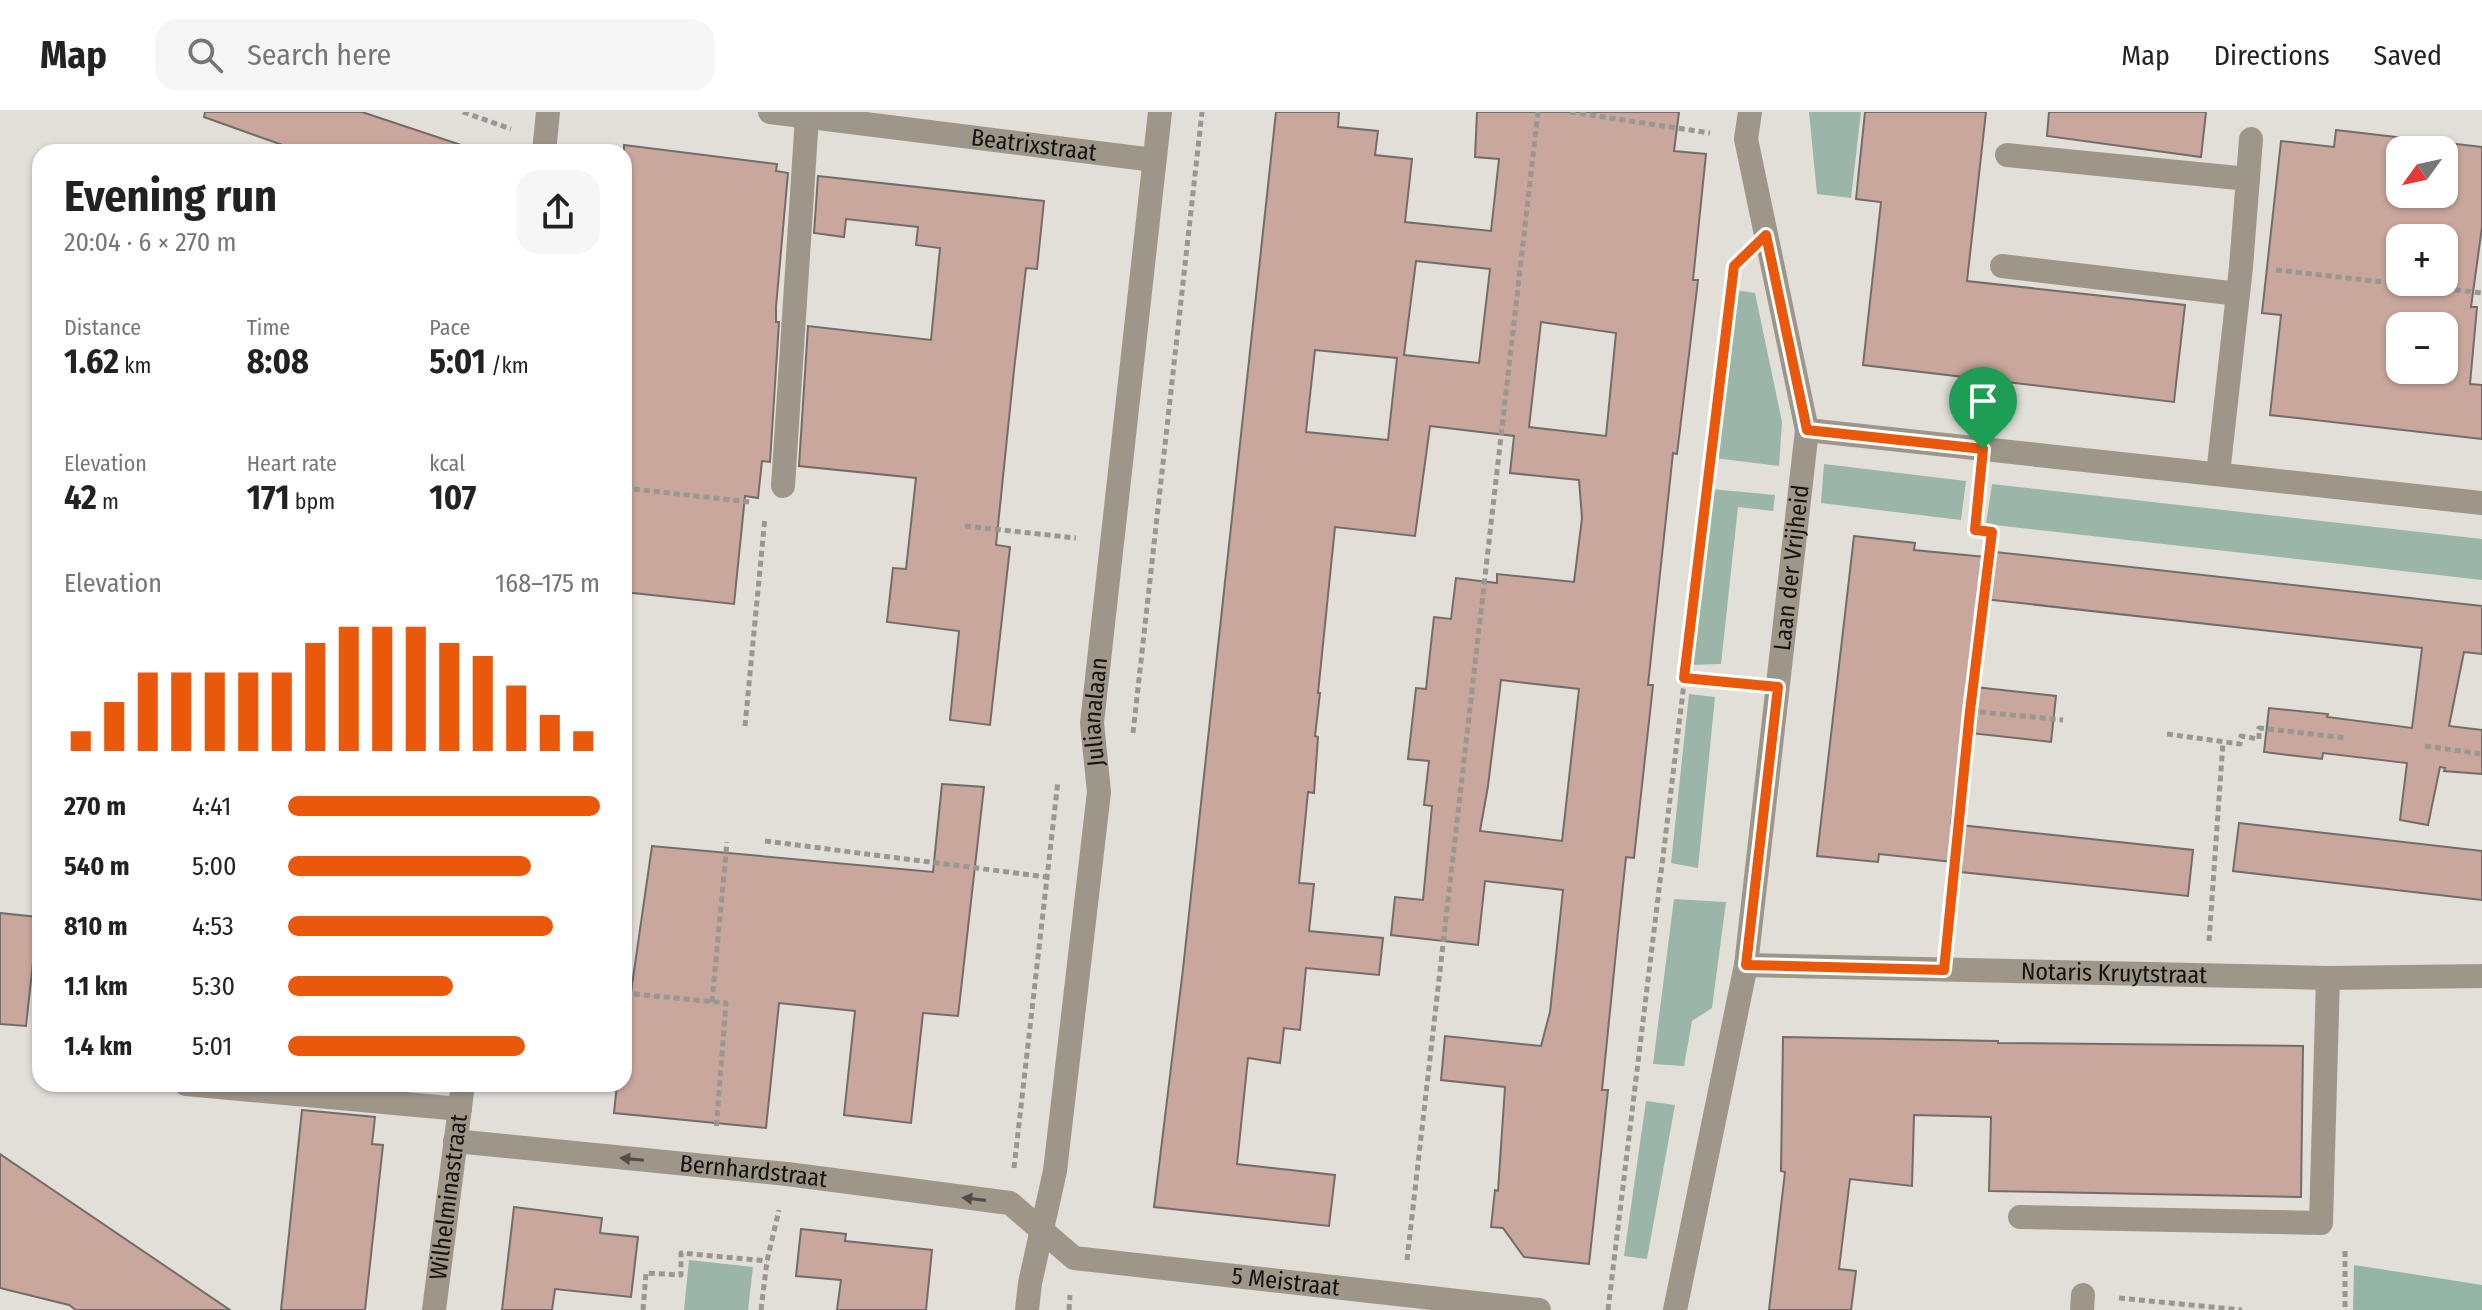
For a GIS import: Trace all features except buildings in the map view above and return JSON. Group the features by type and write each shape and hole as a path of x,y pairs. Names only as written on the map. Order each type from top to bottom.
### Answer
{"street":[{"path":"545,144 548,112"},
{"name":"Beatrixstraat","path":"770,112 1154,160"},
{"name":"Julianalaan","path":"1027,1310 1055,1171 1099,792 1092,723 1160,112"},
{"name":"Laan der Vrijheid","path":"1675,1310 1746,965 1807,430 1746,139 1750,112"},
{"path":"774,494 807,117"},
{"path":"2218,474 2241,267 2251,139"},
{"path":"2007,155 2248,179"},
{"path":"2002,266 2238,294"},
{"path":"1807,430 2482,503"},
{"name":"Notaris Kruytstraat","path":"1746,965 2328,978 2482,976"},
{"path":"2020,1217 2321,1223 2328,978"},
{"path":"274,1092 460,1109"},
{"name":"Wilhelminastraat","path":"434,1310 462,1092"},
{"name":"Bernhardstraat","path":"455,1141 787,1174 1010,1203 1042,1230"},
{"path":"1042,1230 1074,1258"},
{"name":"5 Meistraat","path":"1074,1258 1539,1310"}],"path":[{"path":"463,112 538,144"},
{"name":"Julianalaan","path":"1132,739 1202,112"},
{"path":"1403,1295 1538,112"},
{"path":"1570,112 1746,139"},
{"path":"1608,1310 1734,266 1766,235"},
{"path":"2241,267 2482,293"},
{"path":"1944,970 1992,532 1975,530 1983,449"},
{"path":"632,489 751,502"},
{"path":"745,726 774,494"},
{"path":"965,526 1086,539"},
{"path":"1684,678 1778,687"},
{"path":"1970,711 2063,720"},
{"path":"2167,734 2240,744 2241,736 2259,739 2259,728 2346,738"},
{"path":"2206,976 2223,742"},
{"path":"2425,746 2482,754"},
{"path":"765,841 1047,877"},
{"path":"712,1002 727,842"},
{"path":"632,994 726,1003 713,1167"},
{"path":"761,1310 767,1261 787,1174"},
{"path":"2321,1223 2346,1252 2345,1310"},
{"path":"643,1310 646,1273 681,1275 681,1253 767,1261"},
{"path":"1069,1310 1074,1258"},
{"path":"2082,1302 2242,1310"}],"green space":[{"path":"1809,112 1861,112 1851,198 1817,194"},
{"path":"1735,290 1755,293 1782,422 1779,466 1715,458"},
{"path":"1824,464 1966,481 1961,520 1821,503"},
{"path":"1992,484 2482,539 2482,580 1986,524"},
{"path":"1711,489 1775,495 1773,511 1738,507 1721,664 1690,665"},
{"path":"1689,694 1715,697 1698,868 1671,863"},
{"path":"1674,899 1726,902 1712,1008 1692,1021 1684,1066 1653,1064"},
{"path":"1646,1101 1675,1105 1647,1259 1624,1256"},
{"path":"689,1260 753,1267 748,1310 684,1310"},
{"path":"2354,1265 2482,1285 2482,1310 2353,1310"}],"route":[{"path":"1766,235 1807,430 1983,449 1975,530 1992,532 1944,970 1746,965 1778,687 1684,678 1734,266 1766,235"}]}
